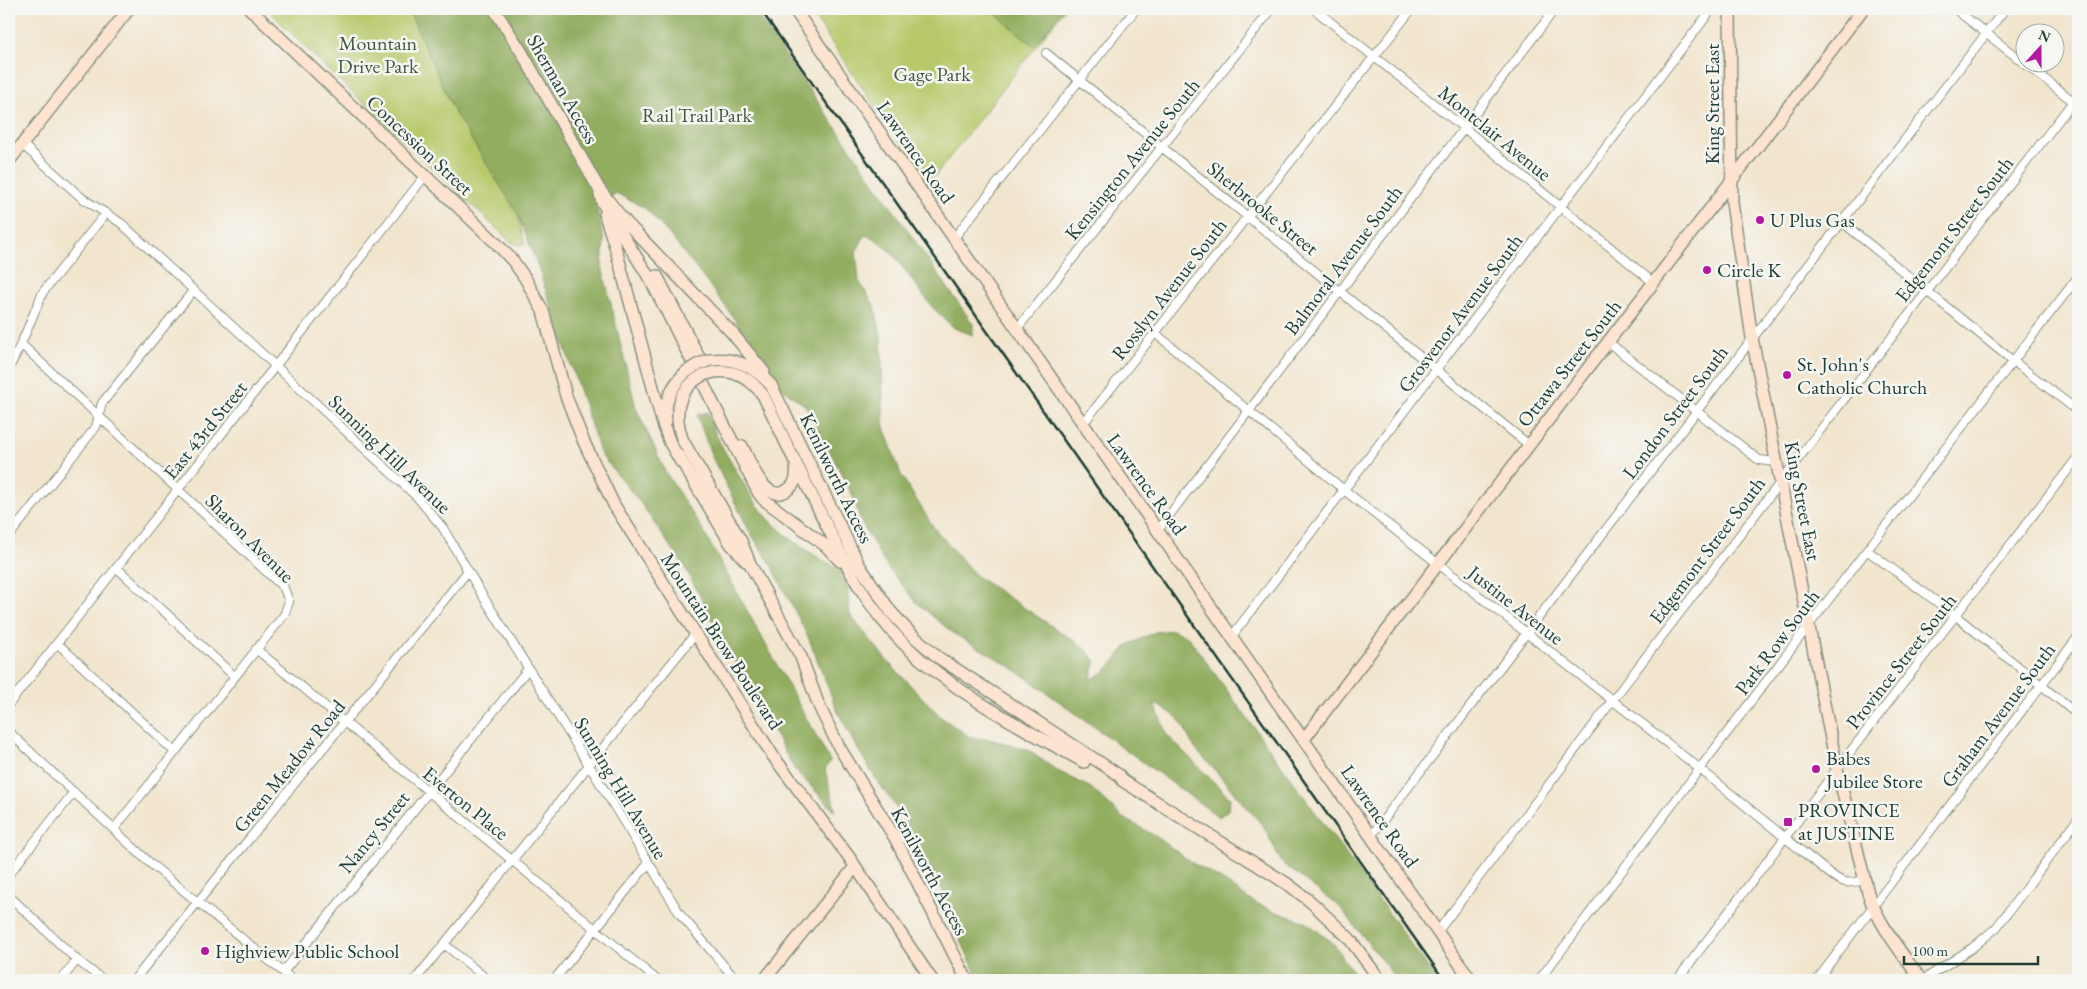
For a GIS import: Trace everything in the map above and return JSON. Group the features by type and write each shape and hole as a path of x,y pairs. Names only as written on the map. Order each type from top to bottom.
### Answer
{"main road":[{"path":"9,161 129,9"},
{"name":"Concession Street","path":"250,9 513,261 535,294"},
{"name":"Sherman Access","path":"494,9 521,51 598,189"},
{"name":"Lawrence Road","path":"794,9 1082,425 1158,530 1471,980"},
{"name":"King Street East","path":"1730,9 1734,223 1752,338 1776,462 1837,769 1865,880 1873,907 1922,980"},
{"name":"Ottawa Street South","path":"1304,739 1863,9"},
{"path":"598,189 662,421 670,442 681,462"},
{"path":"598,189 622,218 733,334 760,366 771,385"},
{"path":"602,202 654,286 758,492 763,499 833,552 854,579"},
{"path":"622,218 671,302 765,488 779,493 789,490 796,478 796,462"},
{"name":"Mountain Brow Boulevard","path":"535,294 549,330 566,396 583,440 614,505 773,756 855,867 932,980"},
{"name":"Kenilworth Access","path":"751,566 731,544 681,462 667,428 665,413 673,388 686,372 710,360 732,360 747,365 761,374 771,385 859,565 891,612 910,633 939,658 1119,776 1123,781 1290,885 1318,907 1349,938 1380,980"},
{"name":"Kenilworth Access","path":"967,980 895,838 839,747 819,706 801,657 751,566 741,541 678,428 677,418 680,400 694,381 714,372 727,372 742,375 758,387 854,579 878,615 904,644 943,676 1023,728 1116,781 1123,781"},
{"path":"764,980 855,867"}],"street":[{"path":"954,238 1136,9"},
{"name":"Kensington Avenue South","path":"1016,330 1272,9"},
{"name":"Montclair Avenue","path":"1314,9 1654,283"},
{"name":"Rosslyn Avenue South","path":"1082,425 1412,9"},
{"name":"Balmoral Avenue South","path":"1158,530 1554,9"},
{"name":"Grosvenor Avenue South","path":"1232,636 1712,9"},
{"path":"1955,9 2077,101"},
{"name":"London Street South","path":"1371,836 2005,9"},
{"name":"Sherbrooke Street","path":"1046,53 1529,445"},
{"name":"Edgemont Street South","path":"1438,931 1927,290 2077,101"},
{"name":"Sunning Hill Avenue","path":"22,145 82,198 121,223 417,497 443,528 680,914 736,980"},
{"name":"East 43rd Street","path":"9,704 425,176"},
{"path":"9,368 43,292 106,213"},
{"path":"1842,222 2013,361 2078,411"},
{"name":"Park Row South","path":"1539,980 2078,277"},
{"path":"9,536 96,427 102,403 193,291"},
{"name":"Justine Avenue","path":"1155,333 1344,490 1838,879 1850,884 1865,880"},
{"path":"1608,342 1759,460 1776,462"},
{"name":"Sharon Avenue","path":"21,344 284,588 289,602 284,615 114,829"},
{"name":"Province Street South","path":"1677,980 1837,769 2078,458"},
{"path":"1868,551 1956,616 2078,714"},
{"path":"117,568 234,676"},
{"name":"Green Meadow Road","path":"134,980 468,571"},
{"path":"415,980 696,633"},
{"name":"Graham Avenue South","path":"1817,980 2078,637"},
{"path":"57,643 175,752"},
{"name":"Everton Place","path":"256,649 594,930 657,980"},
{"name":"Nancy Street","path":"284,971 528,669"},
{"path":"9,732 151,864 294,980"},
{"path":"9,874 74,792"},
{"path":"1922,980 1972,948 1996,928 2078,820"},
{"path":"554,980 648,864"},
{"path":"9,896 77,960 103,980"},
{"path":"444,944 488,980"},
{"path":"61,980 77,960"}],"green space":[{"name":"Mountain Drive Park","path":"267,9 408,9 456,115 518,214 525,245 512,243 316,58"},
{"name":"Rail Trail Park","path":"408,9 753,9 973,324 973,335 954,328 932,307 893,254 874,238 865,235 856,252 859,281 875,307 881,336 884,427 901,475 934,528 976,576 1085,648 1096,661 1090,680 1106,671 1128,645 1155,632 1173,630 1189,638 1437,980 1397,980 1340,907 1282,863 1264,827 1197,751 1178,718 1154,703 1167,735 1230,798 1228,810 1219,817 1010,666 953,633 918,604 887,567 861,522 852,494 806,406 783,389 723,303 669,234 645,208 616,193 597,209 604,241 602,267 636,408 666,473 702,529 830,761 825,770 836,812 795,770 720,635 686,569 639,501 601,455 537,264 518,214 456,115"},
{"name":"Gage Park","path":"809,9 1065,9 928,185"},
{"path":"990,9 1063,9 1034,46"},
{"path":"708,412 721,445 758,505 776,526 794,541 843,571 848,589 850,615 889,663 942,718 970,737 993,740 1028,750 1056,770 1091,788 1122,817 1157,837 1191,862 1228,884 1248,899 1273,911 1306,922 1334,944 1358,980 979,980 959,936 944,893 901,814 876,779 854,743 837,710 809,639 771,564 751,534 712,457 697,415"}],"railway":[{"path":"760,9 1444,980"}],"place":[{"name":"U Plus Gas","path":"1760,220"},
{"name":"Circle K","path":"1707,270"},
{"name":"St. John's Catholic Church","path":"1787,375"},
{"name":"Babes Jubilee Store","path":"1816,769"},
{"name":"PROVINCE at JUSTINE","path":"1788,822"},
{"name":"Highview Public School","path":"205,951"}]}
